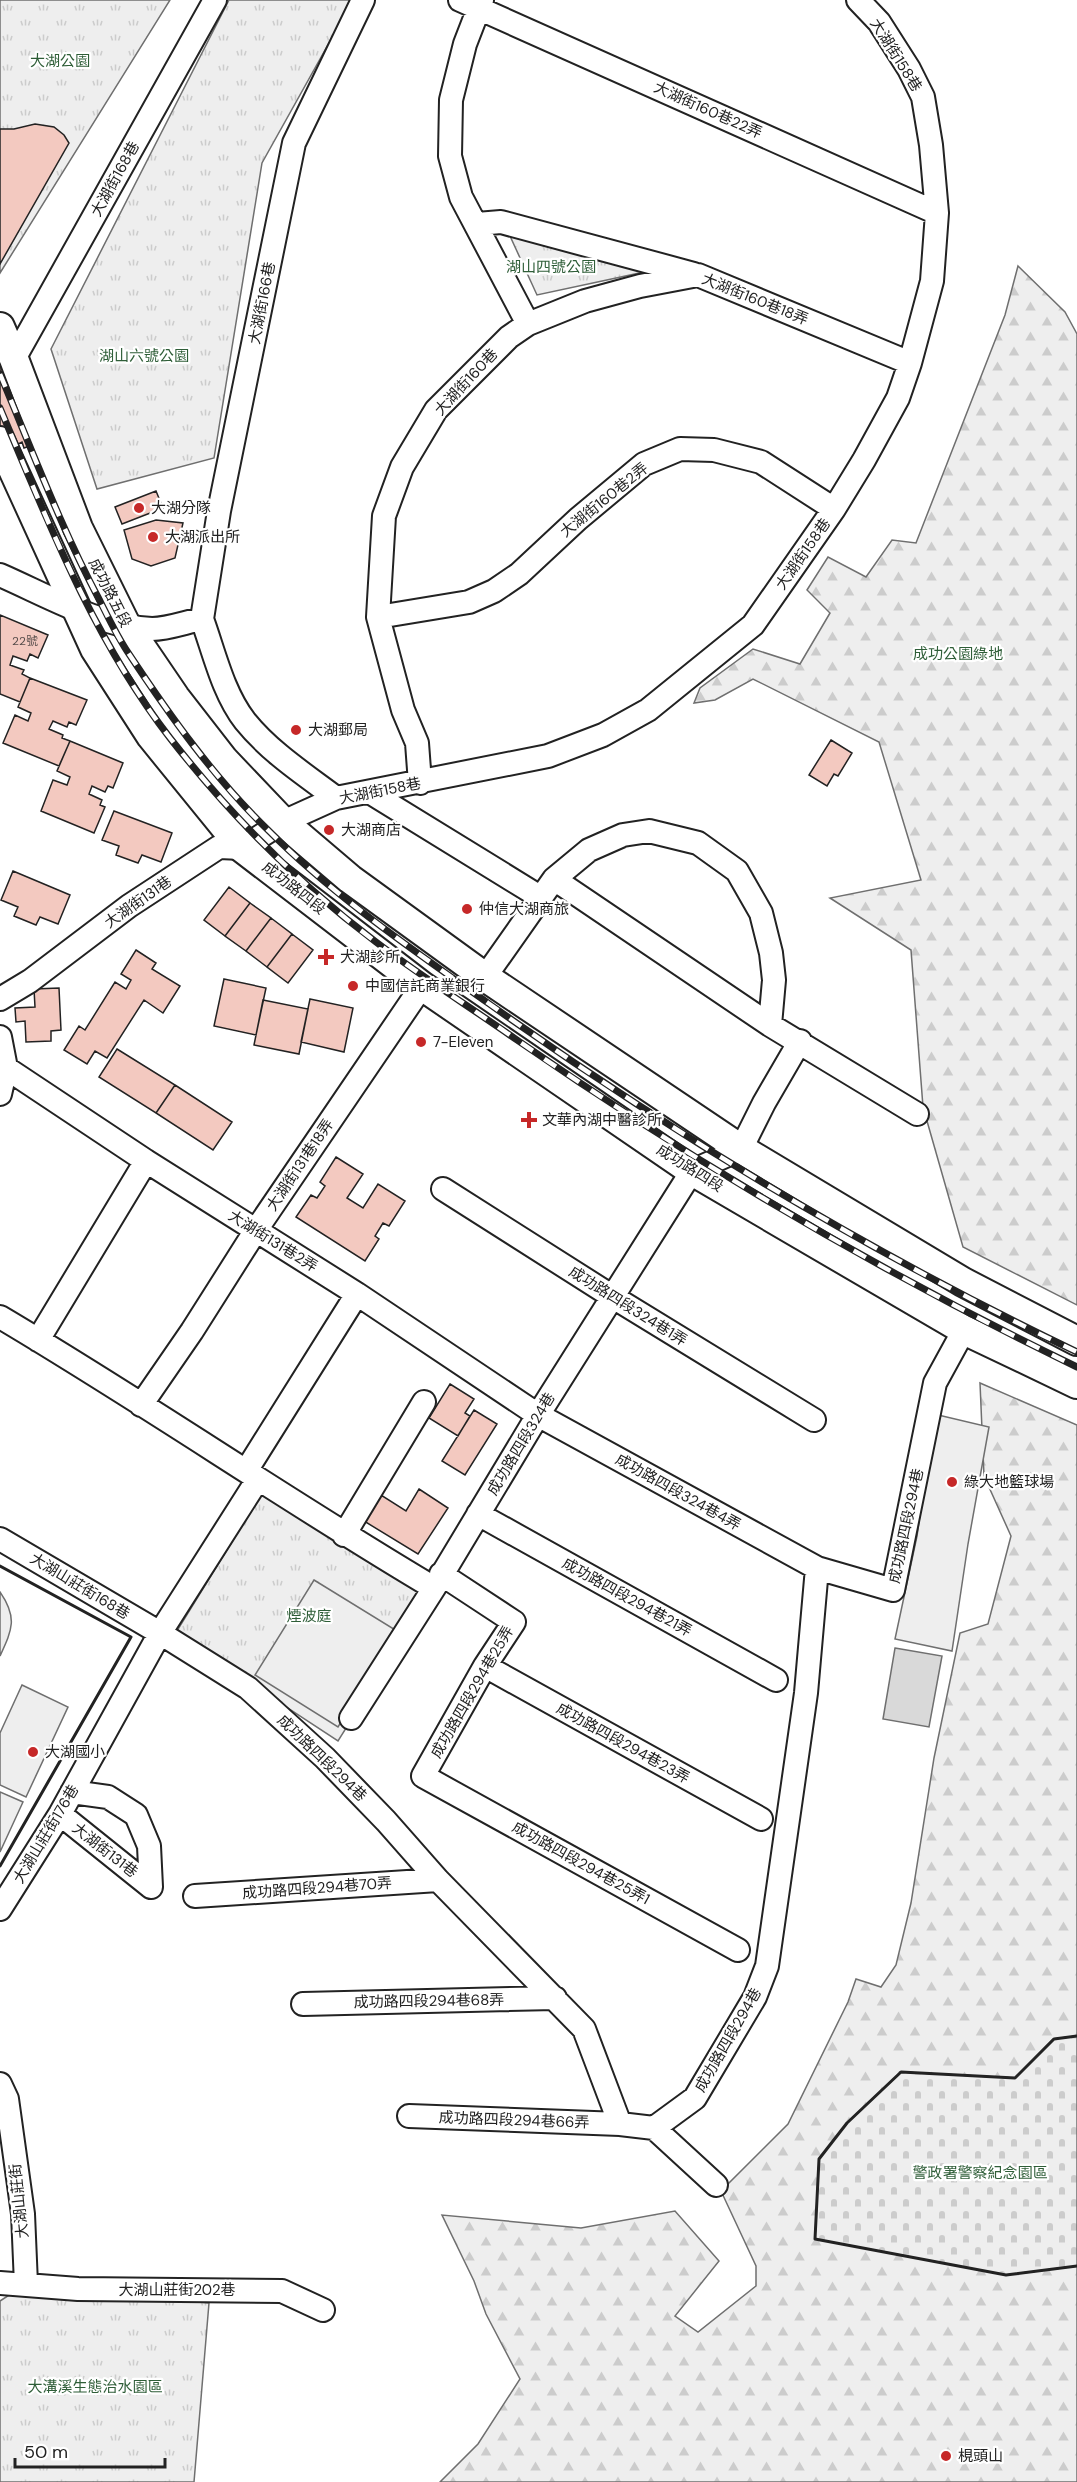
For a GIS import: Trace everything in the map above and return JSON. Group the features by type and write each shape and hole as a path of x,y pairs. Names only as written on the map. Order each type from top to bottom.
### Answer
{"main road":[{"name":"成功路五段","path":"0,327 14,358 78,528 126,625 175,697 224,760 283,822"},
{"path":"0,441 95,649 152,736 242,848"},
{"path":"283,822 350,879 485,977 741,1149 963,1282 1077,1341"},
{"name":"成功路四段","path":"242,848 422,986 693,1171 964,1330 1077,1384"}],"street":[{"name":"大湖街168巷","path":"14,358 214,0"},
{"name":"大湖街166巷","path":"202,619 219,511 294,143 363,0"},
{"name":"大湖街158巷","path":"283,822 336,798 371,793 548,756 603,735 648,710 753,625 834,509 898,398 910,363 932,280 937,213 931,145 923,97 909,69 879,22 858,0"},
{"path":"474,3 451,100 450,156 461,197 528,324"},
{"name":"大湖街160巷22弄","path":"474,3 937,213"},
{"path":"477,224 501,222 698,275"},
{"name":"大湖街160巷18弄","path":"528,324 585,301 640,286 698,275 910,363"},
{"name":"大湖街160巷","path":"420,783 417,743 403,710 378,617 384,516 402,467 436,410 509,337 528,324"},
{"name":"大湖街160巷2弄","path":"378,617 469,602 494,591 519,574 578,519 644,464 680,449 714,450 761,462 834,509"},
{"path":"0,575 75,608 126,625 154,629 202,619 226,686 243,719 272,750 336,798"},
{"path":"371,793 540,897"},
{"name":"大湖街131巷","path":"0,999 30,981 129,906 219,847 242,848 283,822"},
{"path":"485,977 554,879 589,850 623,834 649,831 698,843 737,871 761,913 771,953 774,980 770,1025"},
{"path":"554,879 770,1025 800,1041 917,1114"},
{"name":"大湖街131巷18弄","path":"141,1405 192,1331 256,1230 422,986"},
{"path":"0,1037 6,1068 0,1094"},
{"path":"693,1171 741,1149 764,1103 800,1041"},
{"name":"大湖街131巷2弄","path":"6,1068 146,1161 357,1294 538,1415"},
{"path":"38,1340 146,1161"},
{"name":"成功路四段324巷","path":"351,1718 538,1415 693,1171"},
{"name":"成功路四段324巷1弄","path":"444,1189 613,1297 814,1420"},
{"path":"160,1633 357,1294"},
{"path":"0,1317 344,1535 437,1581"},
{"name":"成功路四段294巷","path":"654,2128 695,2098 755,1997 767,1966 806,1692 817,1568 893,1590 935,1383 964,1330"},
{"path":"344,1535 424,1402"},
{"name":"成功路四段324巷4弄","path":"538,1415 817,1568"},
{"name":"成功路四段294巷21弄","path":"478,1515 776,1680"},
{"name":"大湖山莊街168巷","path":"0,1539 160,1633"},
{"name":"成功路四段294巷25弄","path":"423,1776 485,1666 514,1622 437,1581"},
{"name":"成功路四段294巷","path":"160,1633 248,1688 325,1758 386,1821 438,1880 555,1998 584,2029 620,2124"},
{"name":"大湖山莊街176巷","path":"0,1909 60,1814 160,1633"},
{"name":"成功路四段294巷23弄","path":"485,1666 761,1820"},
{"name":"成功路四段294巷25弄1","path":"423,1776 738,1950"},
{"name":"大湖街131巷","path":"60,1814 151,1887 149,1846 136,1815 108,1797 72,1792"},
{"name":"成功路四段294巷70弄","path":"195,1896 438,1880"},
{"name":"成功路四段294巷68弄","path":"303,2004 555,1998"},
{"name":"大湖山莊街","path":"0,2084 7,2099 23,2214 26,2284"},
{"name":"成功路四段294巷66弄","path":"409,2116 620,2124"},
{"path":"620,2124 654,2128 716,2185"},
{"name":"大湖山莊街202巷","path":"0,2283 78,2289 282,2291 323,2310"}],"green space":[{"name":"大湖公園","path":"0,0 170,0 0,273"},
{"name":"湖山六號公園","path":"229,0 353,0 262,163 214,458 97,489 51,349"},
{"name":"湖山四號公園","path":"510,236 529,236 644,272 537,295"},
{"name":"成功公園綠地","path":"1018,266 1065,312 1077,334 1077,1305 963,1247 923,1107 911,950 830,898 921,880 879,742 753,679 715,700 694,703 700,688 753,649 800,664 830,613 807,590 828,557 866,577 892,540 916,543 1005,315"},
{"path":"980,1383 1077,1425 1077,2036 1053,2039 1015,2078 900,2072 1006,2275 1077,2266 1077,2482 440,2482 478,2444 520,2379 486,2314 474,2281 442,2215 581,2228 675,2211 719,2261 675,2316 698,2332 756,2286 756,2266 721,2191 788,2124 848,2002 856,1979 881,1987 896,1965 911,1903 934,1758 960,1633 988,1624 1011,1536 984,1476"},
{"path":"934,1414 989,1427 952,1651 895,1639 917,1536"},
{"name":"煙波庭","path":"267,1485 434,1588 338,1741 175,1634"},
{"path":"314,1580 397,1631 338,1727 255,1675"},
{"path":"0,1592 9,1609 11,1624 8,1639 0,1656"},
{"path":"22,1685 68,1707 26,1797 0,1785 0,1733"},
{"path":"0,1792 23,1802 0,1852"},
{"name":"警政署警察紀念園區","path":"1077,2036 1077,2266 1006,2275 815,2239 819,2159 847,2123 901,2072 1015,2078 1054,2039"},
{"name":"大溝溪生態治水園區","path":"26,2284 209,2303 194,2482 0,2482 0,2301"}],"shaded area":[{"path":"895,1648 942,1656 929,1727 883,1719"}],"building":[{"path":"35,124 54,127 64,135 69,143 0,264 0,129 14,129"},
{"path":"0,326 41,442 24,448 22,442 10,448 0,459"},
{"name":"大湖分隊","path":"156,491 163,508 122,524 115,507"},
{"name":"大湖派出所","path":"156,520 183,523 175,558 151,566 132,559 124,530"},
{"path":"0,615 48,635 38,658 30,654 27,661 13,656 10,665 24,670 22,674 30,678 20,702 0,694"},
{"path":"30,678 87,700 76,725 69,722 67,727 53,721 49,729 70,741 59,766 3,743 15,715 28,721 31,713 18,707"},
{"path":"831,740 852,753 838,776 834,774 827,786 809,775"},
{"path":"70,741 123,763 113,788 108,786 105,792 92,786 89,794 102,800 100,805 105,807 94,833 41,811 53,780 67,785 70,777 57,771"},
{"path":"114,811 172,833 161,862 142,855 138,863 116,855 119,846 102,840"},
{"path":"13,871 70,895 58,924 40,917 36,925 14,916 18,907 1,900"},
{"path":"229,887 250,903 225,936 204,920"},
{"path":"250,903 271,918 246,951 225,936"},
{"path":"271,918 292,934 267,967 246,951"},
{"path":"292,934 313,950 288,983 267,967"},
{"path":"136,950 156,963 152,969 180,986 163,1013 144,1000 107,1058 95,1051 87,1064 64,1050 79,1026 85,1030 115,982 126,989 131,980 121,974"},
{"path":"224,979 266,988 256,1035 214,1026"},
{"path":"59,988 61,1030 51,1031 51,1041 26,1042 25,1021 16,1022 15,1008 35,1007 34,989"},
{"path":"310,999 353,1008 344,1052 301,1042"},
{"path":"263,1000 308,1009 299,1054 254,1045"},
{"path":"117,1049 175,1085 156,1113 99,1077"},
{"path":"175,1085 232,1122 213,1150 156,1113"},
{"path":"336,1157 363,1174 347,1198 363,1208 378,1184 405,1201 389,1226 383,1223 375,1236 379,1239 365,1261 296,1217 311,1195 317,1198 325,1186 320,1182"},
{"path":"450,1384 474,1399 465,1413 470,1416 458,1436 429,1418"},
{"path":"474,1410 497,1424 465,1475 442,1461"},
{"path":"419,1489 448,1508 418,1554 364,1521 381,1495 406,1511"}],"railway":[{"path":"0,374 72,545 125,648 177,724 212,768 249,811 294,855 347,900 431,963 558,1052 702,1145 849,1233 1000,1314 1077,1352"},
{"path":"0,408 74,579 118,661 170,738 193,766 241,821 293,872 348,920 428,980 652,1130 861,1255 932,1294 1077,1367"}],"wall":[{"path":"0,1566 131,1637 0,1866"},
{"path":"1077,2036 1054,2039 1015,2078 901,2072 847,2123 819,2159 815,2239 1006,2275 1077,2266"}],"place":[{"name":"大湖分隊","path":"139,508"},
{"name":"大湖派出所","path":"153,537"},
{"name":"大湖郵局","path":"296,730"},
{"name":"大湖商店","path":"329,830"},
{"name":"仲信大湖商旅","path":"467,909"},
{"name":"大湖診所","path":"326,957"},
{"name":"中國信託商業銀行","path":"353,986"},
{"name":"7-Eleven","path":"421,1042"},
{"name":"文華內湖中醫診所","path":"529,1120"},
{"name":"綠大地籃球場","path":"952,1482"},
{"name":"大湖國小","path":"33,1752"},
{"name":"梘頭山","path":"946,2456"}]}
